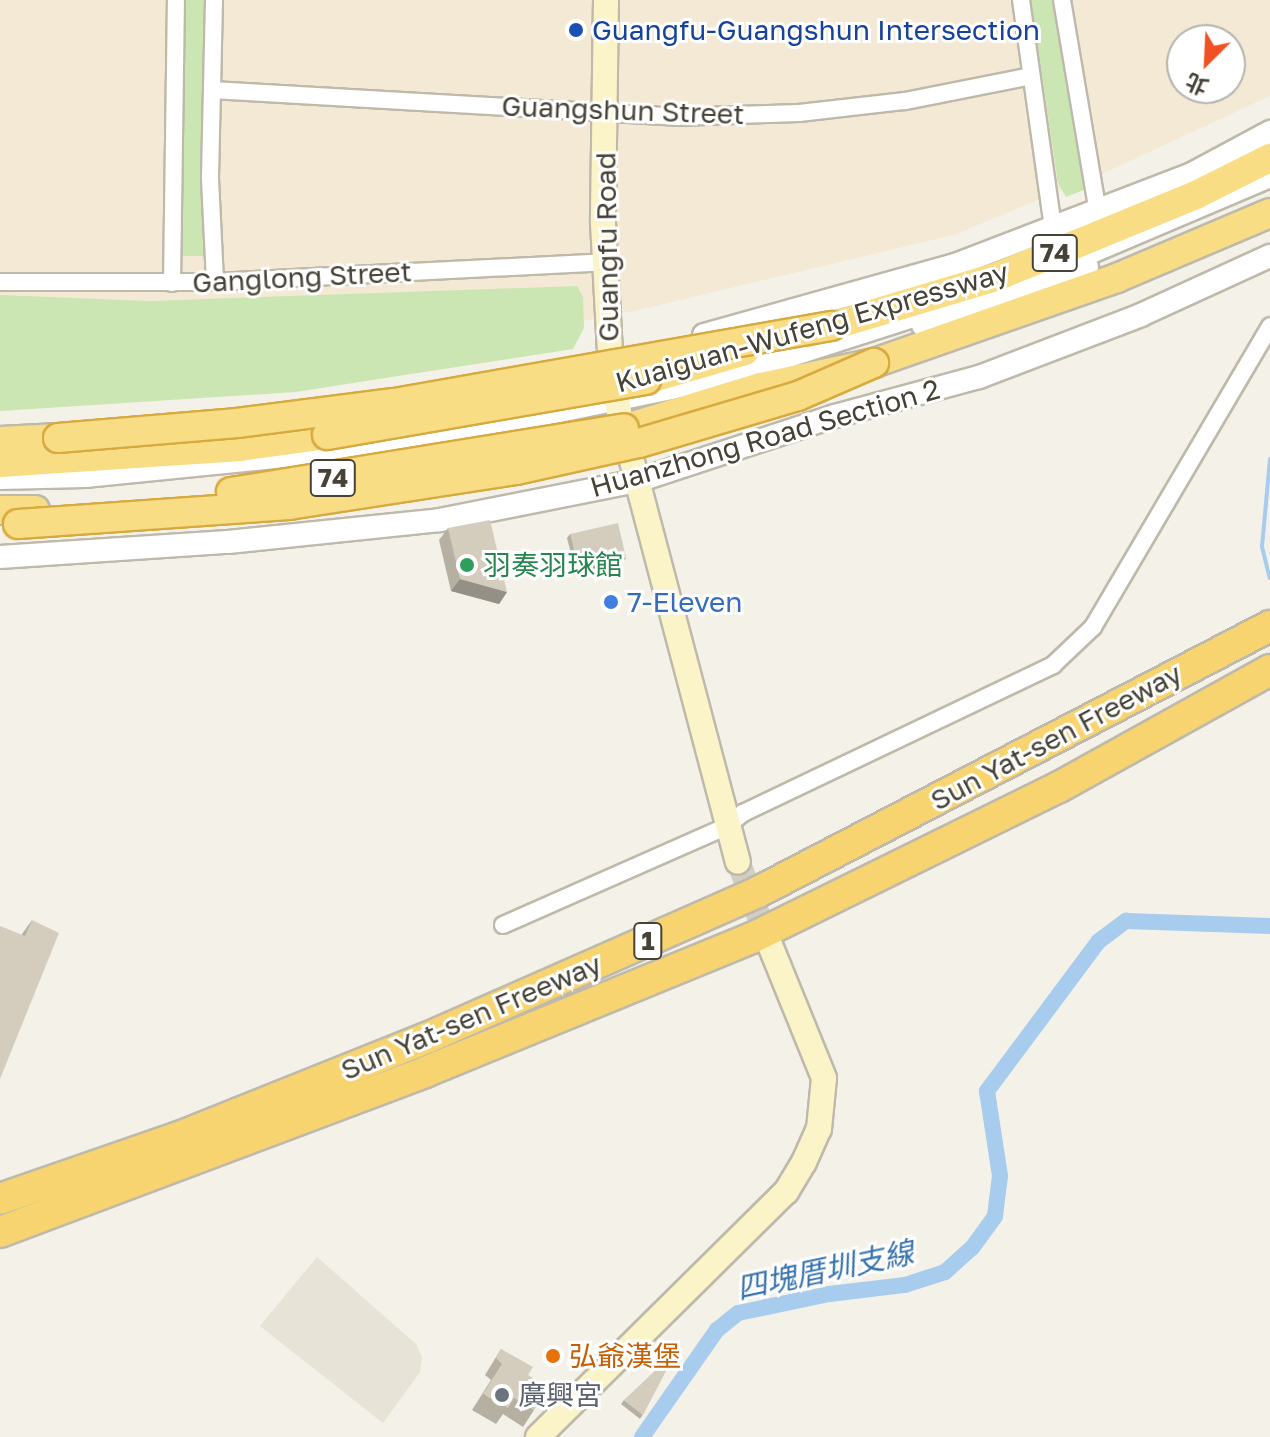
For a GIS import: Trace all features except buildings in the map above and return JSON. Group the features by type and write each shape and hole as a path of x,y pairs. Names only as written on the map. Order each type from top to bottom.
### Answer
{"highway":[{"name":"Kuaiguan-Wufeng Expressway","path":"0,463 240,447 646,380 996,277 1196,195 1270,158"},
{"name":"Kuaiguan-Wufeng Expressway","path":"6,520 289,505 516,470 639,443 798,396 874,363 1117,278 1270,213"},
{"path":"0,441 237,423 394,403 831,326"},
{"name":"Sun Yat-sen Freeway","path":"0,1199 179,1137 427,1038 758,892 1270,626"},
{"name":"Sun Yat-sen Freeway","path":"0,1232 425,1072 752,938 1059,787 1270,670"}],"main road":[{"name":"Guangfu Road","path":"606,0 604,262 610,354 618,406 738,861"},
{"path":"538,1437 786,1192 814,1140 824,1078 765,933"}],"street":[{"path":"172,283 176,0"},
{"path":"214,0 215,282"},
{"path":"1021,0 1053,227"},
{"path":"1062,0 1098,212"},
{"name":"Guangshun Street","path":"212,90 605,113 799,113 905,101 1031,76"},
{"path":"0,431 248,411 610,354 751,325 955,265 1098,212 1192,174 1270,132"},
{"path":"0,478 85,476 394,445 618,406 720,378 967,300 1116,244 1270,176"},
{"path":"0,485 203,475 382,458 767,375 1056,279 1270,190"},
{"name":"Huanzhong Road Section 2","path":"0,557 172,547 440,520 637,481 835,416 979,377 1141,315 1270,256"},
{"name":"Ganglong Street","path":"0,282 215,282 604,262"},
{"path":"503,925 727,826 743,813 1029,678 1080,642 1270,326"}],"shaded area":[{"path":"0,0 1270,0 1270,96 1102,174 953,235 643,309 558,326 0,398"},
{"path":"317,1257 416,1344 422,1357 420,1372 383,1423 260,1326"}],"green space":[{"path":"182,0 209,0 209,256 182,256"},
{"path":"1031,0 1057,0 1089,188 1066,197 1058,183"},
{"path":"577,286 583,297 584,328 573,349 295,392 0,411 0,295 149,301"}],"waterway":[{"path":"1270,459 1262,547 1270,578"},
{"name":"四塊厝圳支線","path":"642,1437 717,1330 738,1313 829,1294 905,1285 945,1272 972,1248 995,1216 1000,1176 987,1091 1099,941 1126,921 1270,926"}],"tunnel":[{"path":"738,861 765,933"}],"place":[{"name":"Guangfu-Guangshun Intersection","path":"576,30"},
{"name":"羽奏羽球館","path":"467,565"},
{"name":"7-Eleven","path":"611,602"},
{"name":"弘爺漢堡","path":"553,1356"},
{"name":"廣興宮","path":"502,1395"}]}
